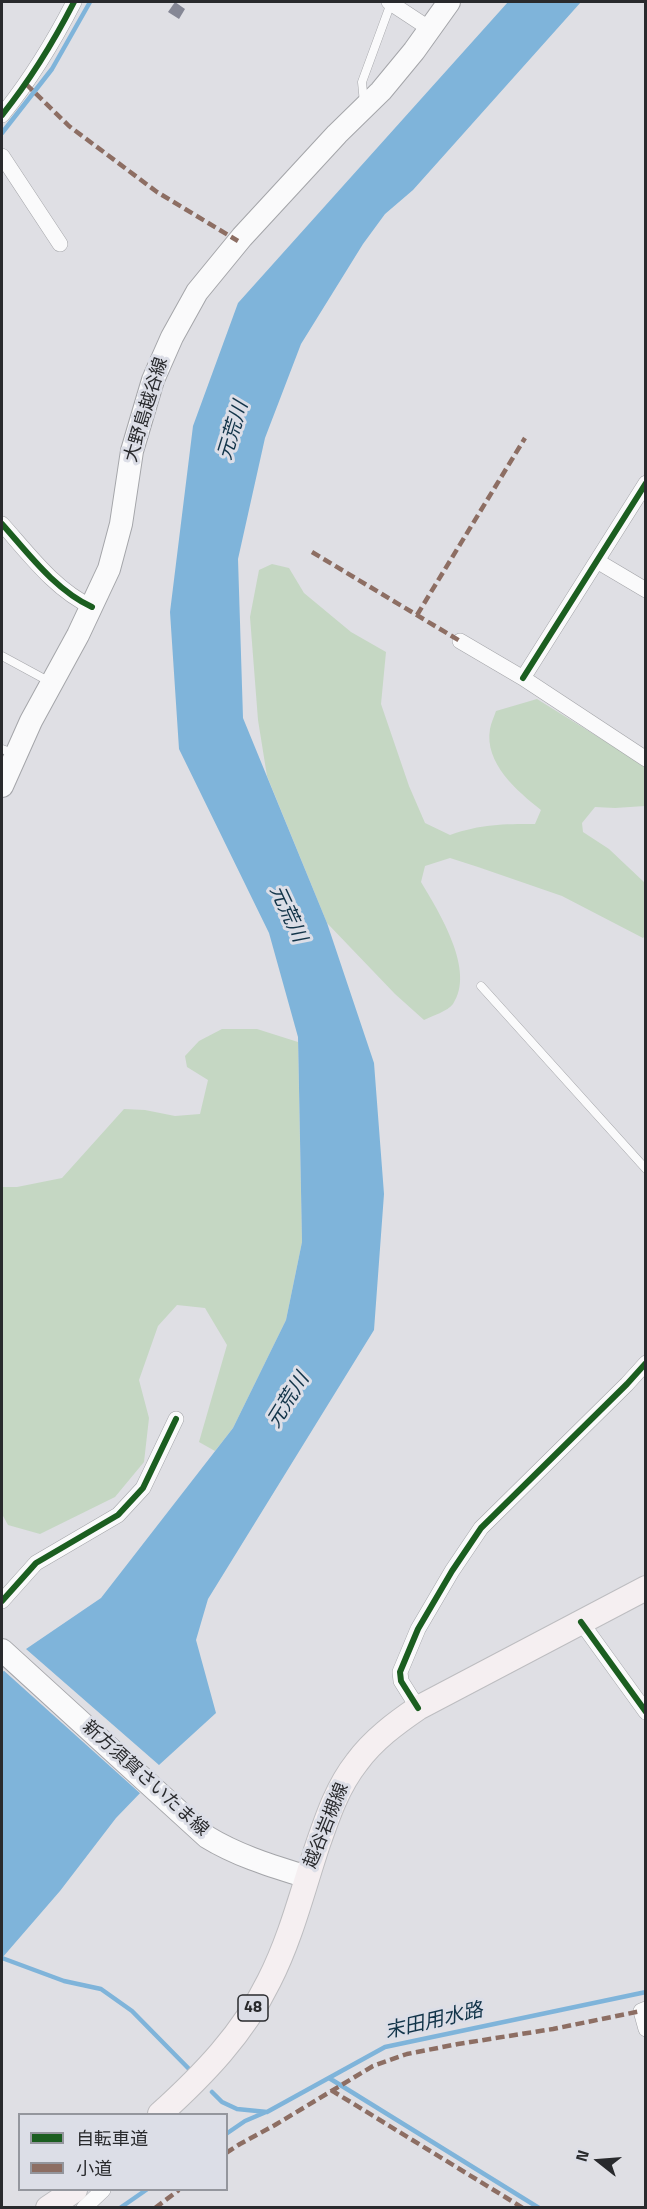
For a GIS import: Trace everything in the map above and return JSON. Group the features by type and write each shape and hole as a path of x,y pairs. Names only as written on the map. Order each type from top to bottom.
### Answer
{"main road":[{"name":"大野島越谷線","path":"2,786 9,751 52,683 109,569 121,524 132,451 153,380 172,337 197,292 242,237 381,91 449,2"},
{"name":"越谷岩槻線","path":"162,2113 225,2049 269,1982 282,1952 328,1815 341,1786 357,1761 395,1724 418,1708 645,1588"},
{"name":"新方須賀さいたま線","path":"2,1650 207,1837 226,1849 249,1858 307,1876"},
{"path":"48,2208 74,2191"}],"street":[{"path":"2,115 24,88 51,46 74,2"},
{"path":"390,2 430,29"},
{"path":"2,156 60,244"},
{"path":"523,678 643,493"},
{"path":"2,524 26,552 75,599 92,607"},
{"path":"597,561 645,590"},
{"path":"460,641 523,678 645,759"},
{"path":"418,1708 401,1681 400,1672 418,1629 452,1570 481,1528 627,1384 645,1363"},
{"path":"2,1600 36,1563 118,1515 142,1488 176,1419"},
{"path":"581,1622 645,1712"},
{"path":"645,2009 641,2010 645,2029"},
{"path":"84,2208 103,2191"}],"lane":[{"path":"364,108 362,82 390,2"},
{"path":"2,656 52,683"},
{"path":"480,986 645,1169"}],"green space":[{"path":"272,564 289,568 304,593 351,632 386,652 381,704 409,786 425,823 450,835 492,825 535,824 541,810 504,775 497,765 489,741 490,727 496,711 537,699 645,766 645,806 595,807 582,823 583,832 609,849 645,883 645,936 643,938 562,896 450,858 425,866 421,882 445,925 458,959 459,991 451,1007 424,1020 395,994 327,923 267,776 258,720 250,617 259,570"},
{"path":"222,1029 257,1029 298,1042 302,1242 286,1320 233,1428 215,1451 199,1442 227,1345 205,1308 177,1305 158,1326 139,1380 149,1418 144,1462 115,1497 40,1534 8,1525 2,1514 2,1187 17,1187 62,1178 124,1109 145,1110 175,1116 200,1114 208,1080 187,1067 185,1056 199,1041"}],"water":[{"name":"元荒川","path":"508,2 581,2 413,190 385,214 363,244 301,344 265,438 238,559 243,718 327,923 374,1063 384,1194 374,1330 208,1599 196,1640 216,1713 159,1765 26,1649 101,1598 233,1428 286,1320 302,1242 298,1037 269,933 179,749 170,612 193,426 238,303"},
{"path":"6,1668 144,1789 116,1818 60,1891 2,1958 2,1673"}],"pier":[{"path":"5,1665 147,1790 142,1795 2,1669"}],"building":[{"path":"175,2 185,9 179,19 168,12"}],"waterway":[{"path":"2,133 52,69 90,2"},
{"path":"2,1958 64,1981 101,1989 132,2011 192,2072"},
{"name":"末田用水路","path":"212,2092 222,2102 237,2109 267,2112 385,2047 646,1992"},
{"path":"329,2078 539,2208"},
{"path":"228,2133 245,2121 266,2112"},
{"path":"120,2208 145,2191"}],"marked path":[{"path":"26,84 69,126 157,192 238,241"},
{"path":"417,615 525,438"},
{"path":"312,552 460,641"},
{"path":"228,2152 373,2066 407,2054 641,2011"},
{"path":"331,2090 523,2208"},
{"path":"155,2208 178,2191"}],"cycle path":[{"path":"2,115 41,60 74,2"},
{"path":"523,678 646,483"},
{"path":"2,524 54,581 92,607"},
{"path":"418,1708 401,1681 400,1672 418,1629 452,1571 481,1528 646,1363"},
{"path":"2,1601 36,1563 118,1515 143,1488 176,1419"},
{"path":"581,1622 646,1712"}]}
